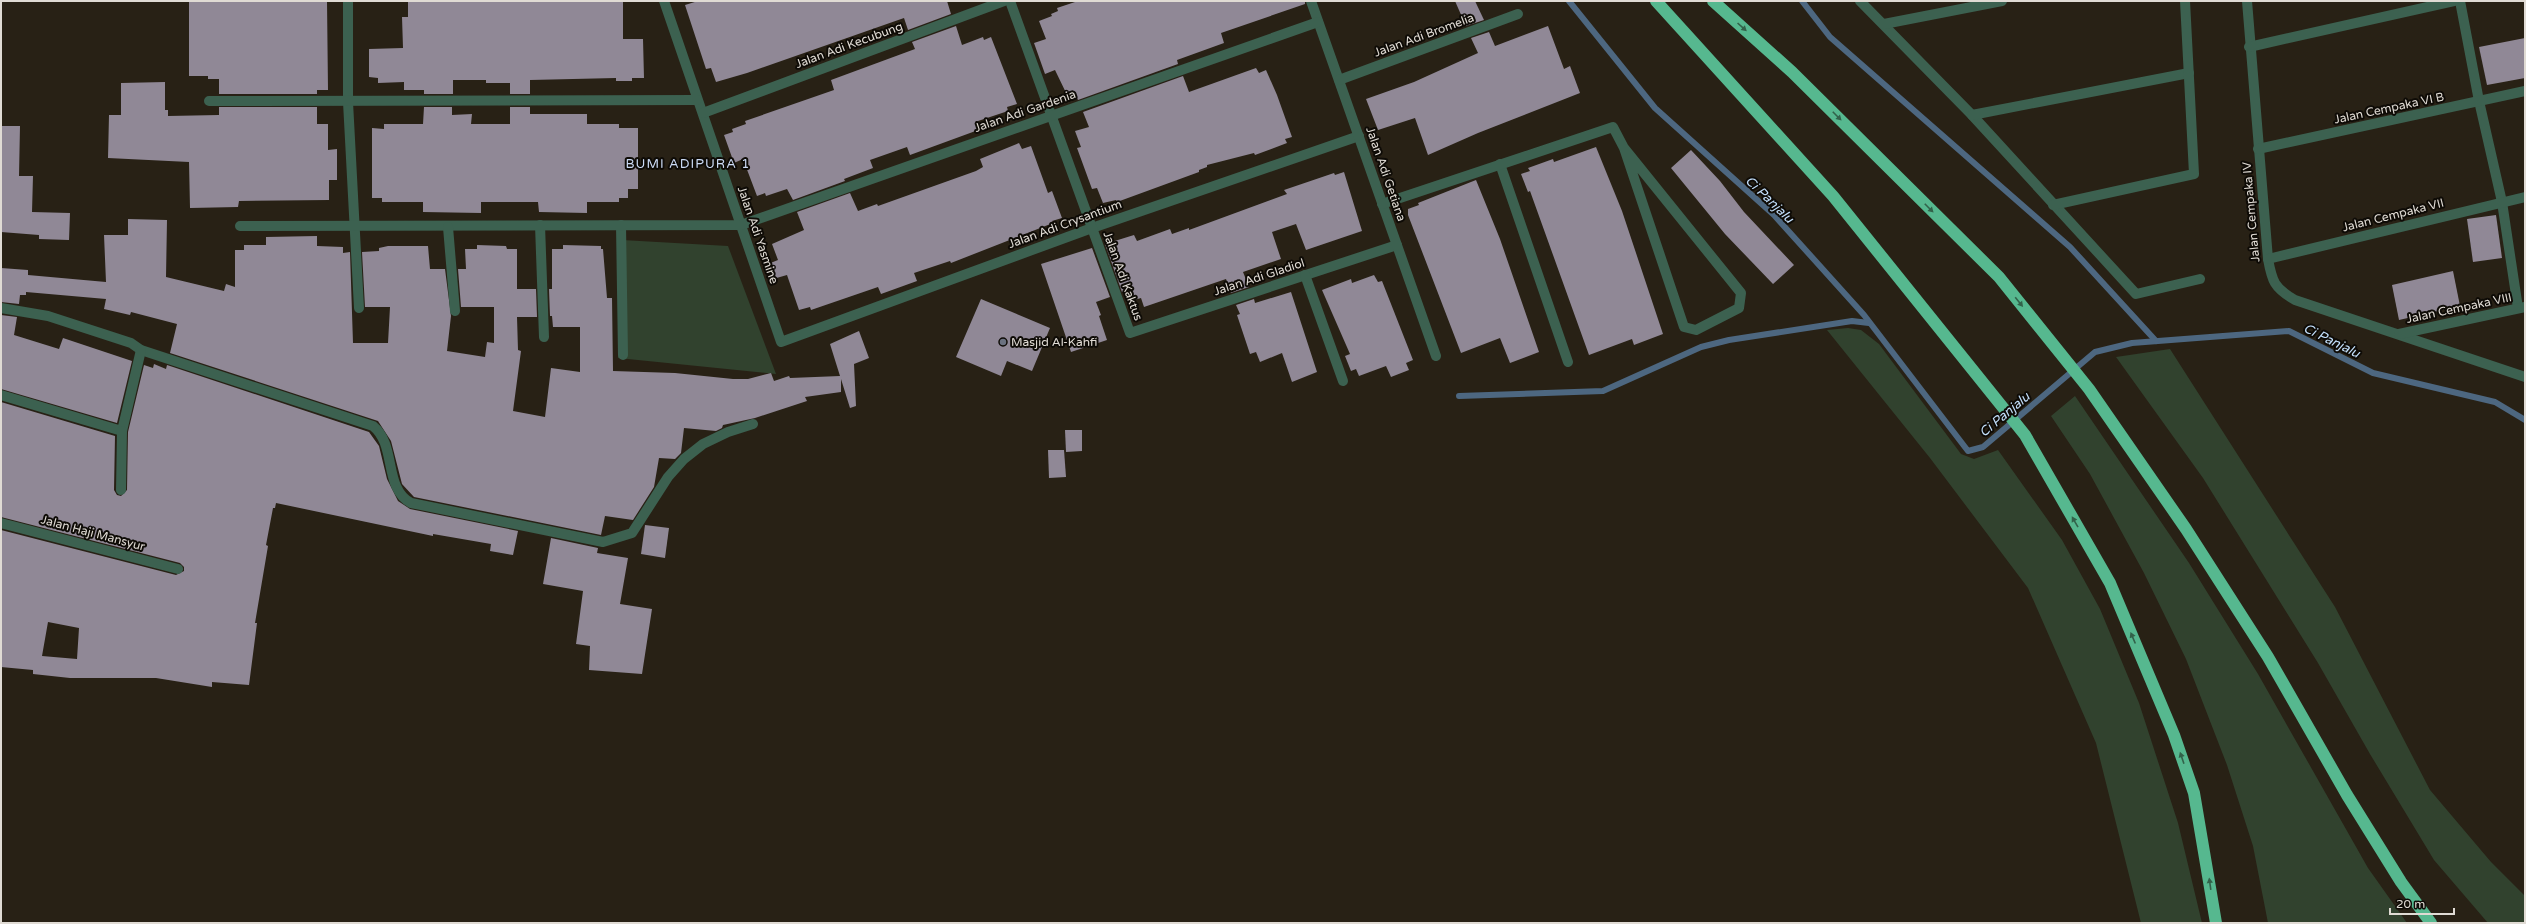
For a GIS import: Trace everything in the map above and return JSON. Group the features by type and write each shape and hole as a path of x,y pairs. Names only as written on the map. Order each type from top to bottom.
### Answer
{"highway":[{"path":"1656,1 1833,196 2025,435 2110,583 2174,735 2194,793 2216,923"},
{"path":"1713,1 1792,72 1999,277 2089,389 2186,529 2268,658 2347,795 2397,875 2431,923"}],"street":[{"path":"348,1 348,102 356,227 358,308"},
{"name":"Jalan Adi Yasmine","path":"664,1 781,342"},
{"name":"Jalan Adi Kecubung","path":"703,113 1004,1"},
{"name":"Jalan Adi Kaktus","path":"1010,1 1130,333"},
{"name":"Jalan Adi Getiana","path":"1311,1 1436,356"},
{"path":"1860,1 1972,115 2136,294 2200,279"},
{"path":"1884,24 2002,1"},
{"path":"2053,205 2194,174 2185,1"},
{"name":"Jalan Cempaka IV","path":"2247,1 2249,47 2268,259 2271,277 2279,291 2295,300 2525,377"},
{"path":"2249,47 2454,1"},
{"path":"2460,1 2479,101 2502,202 2522,308"},
{"name":"Jalan Adi Bromelia","path":"1339,80 1518,14"},
{"name":"Jalan Adi Gardenia","path":"240,226 356,227 741,225 1318,22"},
{"path":"1972,115 2189,73"},
{"name":"Jalan Cempaka VI B","path":"2258,150 2525,91"},
{"path":"209,101 348,102 697,100"},
{"path":"1382,204 1613,127 1624,148 1684,328 1696,330 1738,308 1741,294 1624,148"},
{"name":"Jalan Adi Crysantium","path":"781,342 1092,228 1359,136"},
{"path":"1500,164 1568,362"},
{"name":"Jalan Cempaka VII","path":"2268,259 2525,197"},
{"path":"540,225 544,337"},
{"path":"621,225 623,354"},
{"path":"448,226 455,311"},
{"name":"Jalan Adi Gladiol","path":"1130,333 1397,245"},
{"path":"1305,275 1343,381"},
{"path":"1,308 48,316 131,343 141,350 373,426 380,435 399,494 411,503 603,542 632,533 668,477 684,459 703,444 728,432 753,424"},
{"name":"Jalan Cempaka VIII","path":"2399,334 2522,308"},
{"path":"121,490 122,431 141,350"},
{"path":"1,396 122,431"},
{"name":"Jalan Haji Mansyur","path":"1,523 49,534 73,544 178,569"}],"green space":[{"path":"622,240 728,246 776,374 618,358"},
{"path":"1848,328 1861,330 1879,344 1961,454 1974,459 1998,450 2062,540 2100,609 2139,703 2178,823 2202,923 2141,923 2096,743 2028,588 1930,458 1827,330"},
{"path":"2170,349 2335,607 2430,790 2491,862 2525,896 2525,923 2488,923 2434,860 2370,754 2318,663 2203,478 2116,357"},
{"path":"2075,396 2189,563 2258,674 2368,868 2407,923 2268,923 2253,846 2227,765 2186,659 2144,573 2090,474 2051,416"}],"building":[{"path":"189,1 327,1 328,90 317,90 317,94 219,94 219,79 208,79 208,76 189,76"},
{"path":"623,1 623,39 643,39 644,78 632,78 632,81 616,81 616,78 530,80 530,94 510,94 510,83 486,83 486,80 453,80 453,94 424,94 424,90 404,90 404,82 378,83 378,78 369,77 369,49 403,48 402,17 408,17 408,2"},
{"path":"698,1 947,1 951,14 908,30 904,18 747,73 716,82 711,68 706,69 685,5"},
{"path":"1078,1 1305,1 1305,4 1221,33 1224,43 1177,60 1178,64 1078,100 1076,96 1069,99 1055,70 1045,74 1034,43 1046,39 1039,21 1052,16 1051,14 1058,11 1057,8"},
{"path":"1455,1 1475,1 1484,20 1466,26"},
{"path":"956,26 962,45 983,37 984,40 991,37 1017,104 1007,107 1008,111 978,121 981,129 910,155 907,147 870,160 873,168 844,179 845,181 793,200 787,189 766,196 765,193 757,196 743,159 734,163 724,135 733,132 732,129 746,124 745,121 834,90 831,80 915,49 912,42"},
{"path":"1548,26 1564,69 1570,66 1580,93 1478,133 1428,155 1415,118 1378,130 1366,99 1414,82 1478,53 1471,38 1489,32 1495,46"},
{"path":"2525,38 2525,78 2487,85 2479,47"},
{"path":"1256,68 1259,73 1266,70 1277,95 1292,137 1285,139 1287,143 1255,155 1254,153 1207,165 1207,167 1199,170 1199,172 1117,202 1116,200 1103,203 1097,188 1092,189 1077,148 1081,147 1075,131 1089,127 1083,112 1183,76 1189,92"},
{"path":"165,82 165,110 168,110 168,116 219,115 219,107 317,107 317,124 328,124 328,150 337,149 337,180 329,180 329,200 239,201 238,207 190,208 189,162 108,158 109,115 121,115 121,83"},
{"path":"424,107 452,107 452,115 472,114 471,124 510,124 510,107 530,107 530,114 587,114 587,124 619,124 619,128 638,128 638,189 628,189 628,198 619,198 619,202 587,202 587,213 539,212 538,202 481,202 481,213 423,212 423,202 382,202 382,198 372,198 372,128 384,129 384,124 423,124"},
{"path":"2,126 20,126 19,176 33,176 32,212 70,213 69,240 39,239 39,235 1,232"},
{"path":"1019,143 1022,149 1031,146 1048,193 1052,191 1062,218 1052,221 1053,223 951,263 950,261 914,273 917,281 881,294 878,287 811,310 810,307 799,310 787,275 773,279 768,264 778,260 772,244 804,230 797,212 850,193 858,211 877,204 878,206 976,171 983,167 980,159"},
{"path":"1596,147 1622,211 1663,334 1634,345 1632,339 1589,355 1530,191 1528,192 1521,174 1530,171 1528,168 1553,159 1554,162"},
{"path":"1691,150 1720,181 1744,212 1794,265 1773,284 1725,234 1671,168"},
{"path":"1344,172 1362,231 1306,250 1296,224 1272,232 1281,259 1243,272 1249,287 1231,293 1226,279 1144,307 1141,298 1134,300 1130,290 1122,292 1105,244 1134,235 1137,241 1170,229 1172,234 1189,228 1189,230 1287,194 1284,190 1334,173 1335,175"},
{"path":"1476,180 1500,239 1539,352 1510,363 1500,338 1461,353 1408,215 1408,209 1419,205 1418,203"},
{"path":"2496,215 2502,258 2473,262 2467,219"},
{"path":"128,219 167,220 166,277 224,291 226,284 235,287 235,250 244,250 244,245 266,245 266,237 317,236 317,246 343,247 343,253 350,252 353,343 388,343 390,307 365,307 362,252 379,251 379,248 388,246 428,246 430,269 445,269 451,316 447,351 485,357 487,342 494,343 494,307 461,307 458,269 466,269 465,249 477,249 477,245 506,246 507,249 517,249 517,289 536,289 537,317 517,317 518,350 521,351 513,411 545,417 551,368 580,372 580,327 553,327 552,316 550,316 549,289 552,289 552,249 563,249 563,245 601,246 601,249 603,249 607,298 612,298 613,371 675,373 733,379 748,379 771,373 774,381 789,376 790,378 840,376 830,344 859,331 869,358 854,364 856,406 850,408 841,379 841,392 805,397 807,401 755,418 723,425 722,428 716,431 684,428 681,453 675,459 659,458 654,487 633,520 605,516 601,535 414,497 402,484 391,441 378,421 170,353 177,324 131,312 130,315 104,309 106,299 26,292 26,295 20,295 19,304 1,302 1,268 28,270 28,275 106,282 104,235 128,235"},
{"path":"1092,248 1110,297 1096,302 1107,340 1071,352 1041,264"},
{"path":"2453,271 2460,306 2399,320 2392,285"},
{"path":"1374,275 1378,282 1382,281 1413,360 1406,363 1409,370 1391,377 1386,366 1359,376 1356,369 1351,371 1345,356 1350,354 1322,290 1351,279 1352,283"},
{"path":"1291,292 1317,372 1292,382 1282,353 1260,362 1256,352 1250,354 1237,315 1240,314 1236,305 1254,299 1255,303"},
{"name":"Masjid Al-Kahfi","path":"981,299 1050,328 1032,371 1007,361 1001,376 956,357"},
{"path":"1,315 17,317 14,335 59,349 63,338 132,361 117,423 1,389"},
{"path":"154,364 166,369 167,365 369,432 379,446 387,479 398,501 410,509 518,531 513,555 490,551 491,544 433,534 433,536 276,503 275,508 273,508 266,545 268,546 255,623 257,623 249,685 212,682 212,687 156,678 70,678 33,674 33,670 1,667 1,530 176,575 184,571 184,567 180,563 1,517 1,402 115,436 114,490 117,495 121,496 127,490 128,432 144,365 153,368","holes":["48,622 79,628 77,659 42,656"]},
{"path":"1065,430 1082,430 1082,451 1066,452"},
{"path":"1048,450 1064,450 1066,477 1049,478"},
{"path":"645,525 669,528 665,558 641,554"},
{"path":"551,538 598,548 597,553 628,558 620,604 652,609 642,674 589,670 590,646 576,644 583,591 543,584"}],"waterway":[{"name":"Ci Panjalu","path":"1569,1 1655,108 1774,215 1864,315 1968,451 1983,447 2095,352 2132,343 2289,331 2373,373 2495,402 2525,420"},
{"path":"1802,1 1830,37 2070,247 2156,341"},
{"path":"1459,396 1603,391 1701,347 1729,340 1852,321 1869,323"}],"place":[{"name":"Masjid Al-Kahfi","path":"1003,342"}],"district":[{"name":"BUMI ADIPURA 1","path":"688,163"}]}
